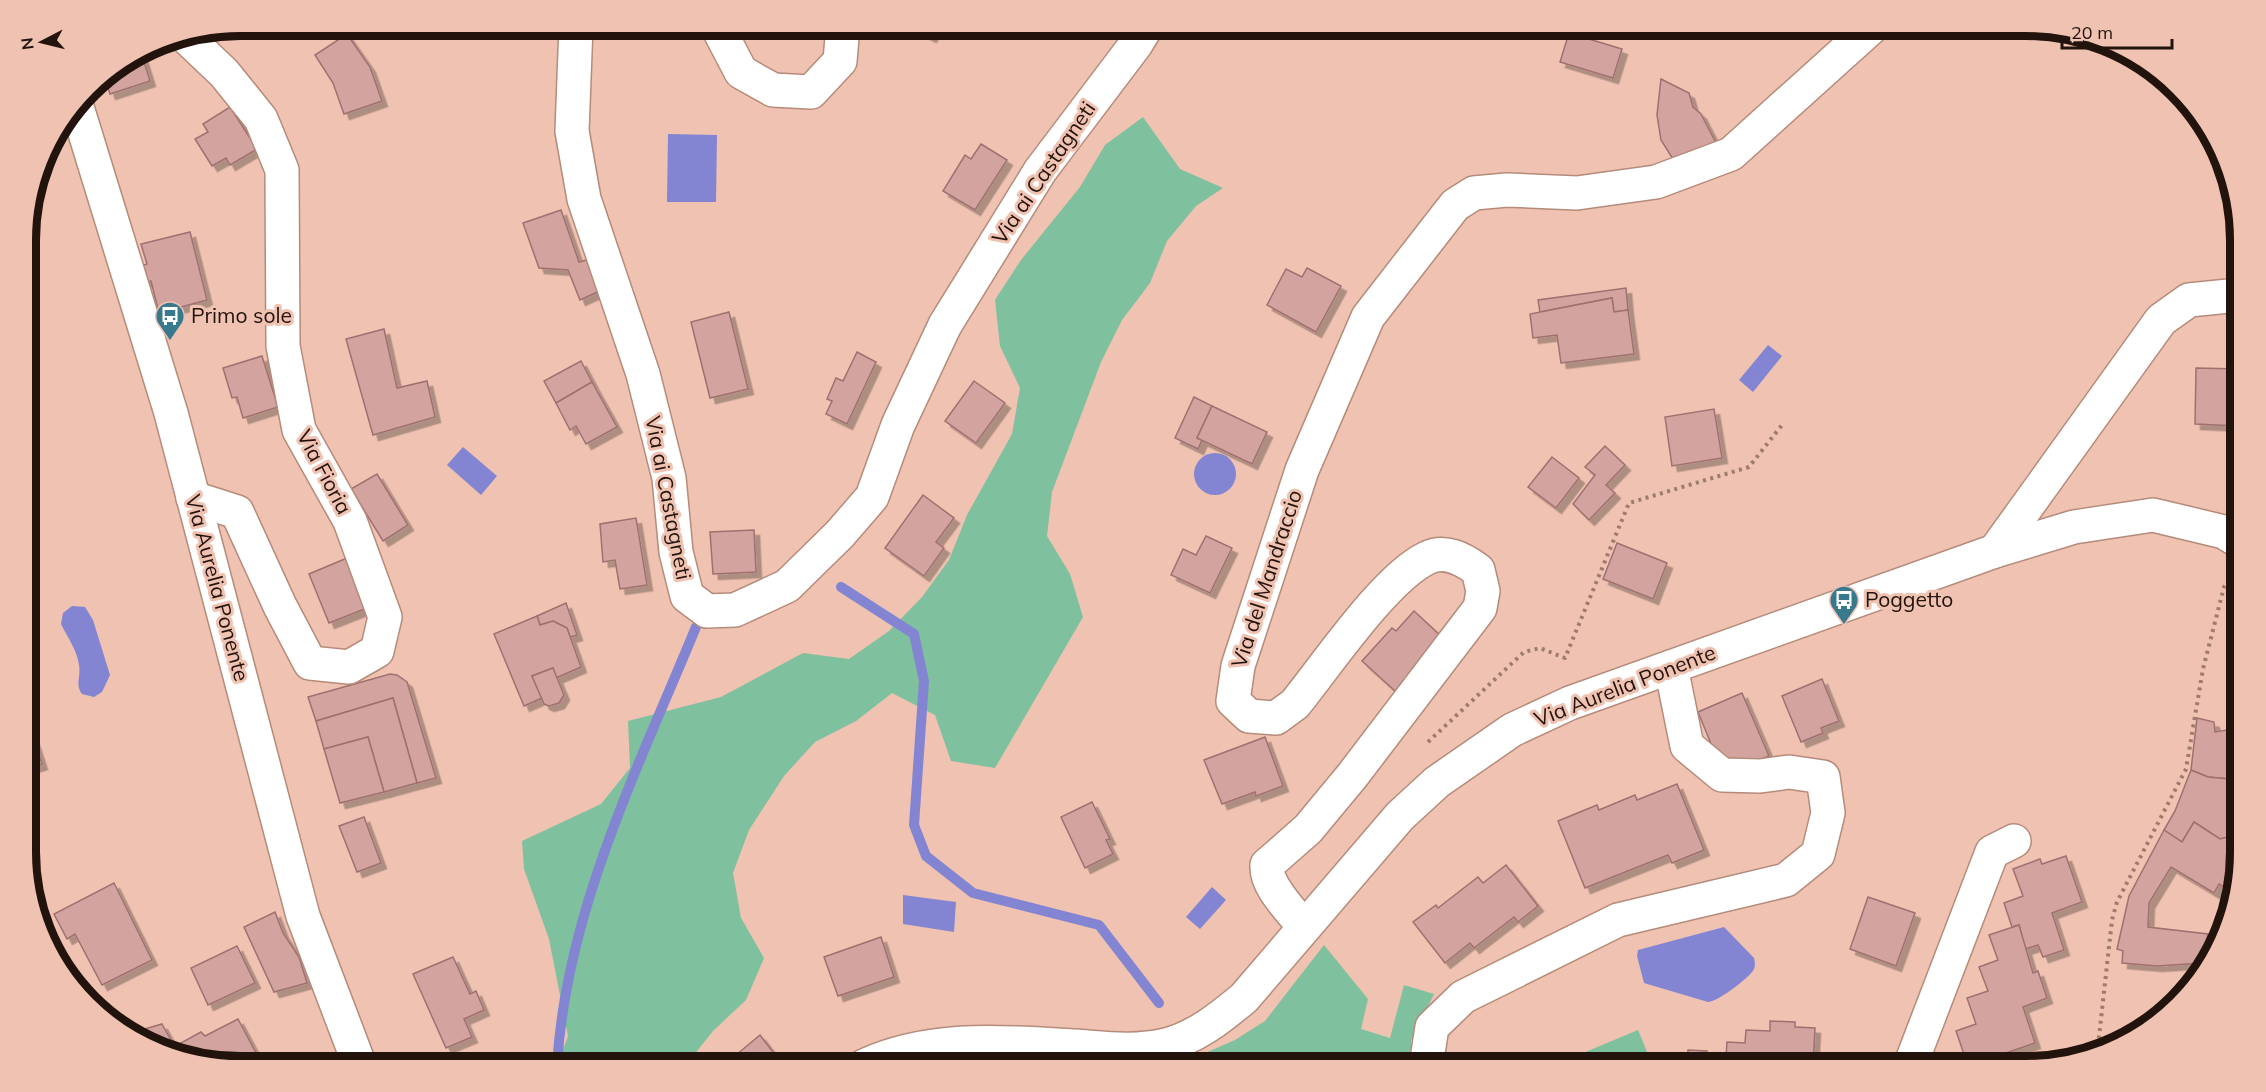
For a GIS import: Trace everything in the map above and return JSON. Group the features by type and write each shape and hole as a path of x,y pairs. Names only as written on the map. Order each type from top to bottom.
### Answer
{"street":[{"name":"Via ai Castagneti","path":"576,36 573,131 584,199 646,386 669,478 676,552 687,596 707,611 735,610 787,586 840,534 872,497 898,425 945,325 1040,171 1140,36"},
{"path":"722,36 741,72 773,90 811,92 840,61 842,36"},
{"name":"Via del Mandraccio","path":"1305,927 1266,874 1267,865 1308,829 1352,776 1480,608 1483,591 1478,570 1462,559 1444,555 1428,557 1396,579 1295,704 1276,718 1249,716 1233,700 1238,666 1302,470 1368,317 1455,205 1474,193 1507,190 1577,193 1656,182 1731,154 1862,36"},
{"name":"Via Fioria","path":"191,42 224,73 261,119 282,170 284,346 299,430 350,521 385,616 377,651 349,668 310,663 280,606 237,512 194,498"},
{"name":"Via Aurelia Ponente","path":"79,116 171,414 303,916 356,1056"},
{"path":"1995,551 2161,320 2189,300 2230,296"},
{"name":"Via Aurelia Ponente","path":"1140,1056 1215,1023 1244,998 1400,816 1437,783 1512,730 1570,703 1671,666 1995,551 2074,527 2153,515 2224,532 2230,536"},
{"path":"1427,1056 1432,1027 1463,997 1618,920 1786,880 1818,854 1828,813 1822,777 1789,772 1760,776 1722,775 1688,747 1671,666"},
{"path":"1914,1056 1992,852 2014,841"},
{"name":"Via Aurelia Ponente","path":"899,1056 930,1047 980,1040 1118,1056"}],"path":[{"path":"1565,658 1629,503 1749,467 1782,425"},
{"path":"2098,1042 2112,920 2117,902 2186,770 2197,696 2224,587 2230,581"}],"green space":[{"path":"1143,117 1180,169 1223,188 1196,206 1167,241 1150,283 1122,320 1101,362 1052,492 1047,536 1070,574 1083,617 995,768 951,761 935,715 892,693 856,721 815,742 784,776 749,830 733,873 741,918 764,958 746,1000 713,1031 693,1056 561,1056 568,1036 549,939 524,869 522,841 601,804 630,768 628,721 721,697 803,653 849,659 889,631 922,597 949,560 967,515 1012,434 1020,388 1000,346 995,300 1021,260 1080,187 1105,145"},
{"path":"1324,945 1368,999 1361,1029 1390,1038 1404,985 1434,994 1411,1041 1412,1056 1198,1056 1235,1040 1265,1021"},
{"path":"1638,1030 1649,1056 1576,1056"}],"water":[{"path":"668,134 717,135 716,202 667,202"},
{"path":"1768,345 1782,356 1753,392 1739,380"},
{"path":"463,447 497,476 481,495 447,465"},
{"path":"1215,453 1230,459 1236,474 1230,489 1215,495 1200,489 1194,474 1200,459"},
{"path":"72,606 85,607 93,620 110,675 102,692 94,697 82,694 80,690 78,660 61,624 63,613"},
{"path":"1212,887 1226,900 1200,929 1186,917"},
{"path":"903,895 956,902 954,932 903,924"},
{"path":"1724,927 1754,958 1755,962 1752,972 1731,990 1708,1002 1644,983 1637,956 1638,950"}],"building":[{"path":"344,36 348,36 370,67 382,101 344,114 333,83 315,55"},
{"path":"1568,36 1579,36 1622,49 1613,78 1560,62"},
{"path":"144,61 150,81 110,94 107,86"},
{"path":"1661,79 1689,93 1693,107 1701,114 1716,143 1676,164 1661,140 1657,115"},
{"path":"230,107 257,149 230,165 226,158 212,166 195,139 208,132 203,124"},
{"path":"981,144 1007,160 975,210 943,191 965,155 971,159"},
{"path":"561,210 579,262 594,258 604,289 580,300 568,270 539,268 523,223"},
{"path":"190,232 207,300 159,313 151,281 145,282 141,266 147,264 141,244"},
{"path":"1307,268 1341,286 1316,332 1267,305 1286,269 1302,277"},
{"path":"1626,288 1628,310 1614,312 1612,298 1540,312 1538,300"},
{"path":"1612,298 1614,312 1628,310 1634,354 1561,363 1557,335 1533,338 1530,314"},
{"path":"729,312 748,389 710,398 691,322"},
{"path":"384,329 397,388 427,381 435,417 373,435 346,339"},
{"path":"857,352 876,362 847,424 826,414 832,401 827,399 836,378 843,381"},
{"path":"262,356 278,407 243,418 237,397 232,398 223,368"},
{"path":"581,361 592,382 556,403 544,381"},
{"path":"2196,368 2230,369 2230,426 2195,424"},
{"path":"974,381 1005,403 976,443 945,421"},
{"path":"592,382 617,427 586,444 576,426 570,430 556,403"},
{"path":"1194,397 1212,406 1197,438 1202,440 1198,449 1175,438"},
{"path":"1212,406 1267,432 1252,464 1197,438"},
{"path":"1714,409 1722,458 1672,466 1665,417"},
{"path":"1605,446 1625,465 1606,485 1615,493 1589,520 1573,504 1595,475 1585,467"},
{"path":"1552,457 1579,478 1556,508 1528,487"},
{"path":"377,474 408,525 383,541 351,489"},
{"path":"923,495 954,518 936,542 944,548 924,576 885,548"},
{"path":"636,518 647,585 620,589 615,560 603,562 600,524"},
{"path":"754,530 756,572 713,574 710,532"},
{"path":"1206,536 1232,548 1210,593 1171,575 1183,549 1196,555"},
{"path":"1617,543 1667,563 1653,599 1603,579"},
{"path":"347,558 367,608 329,623 309,574"},
{"path":"566,603 577,635 570,637 567,628 553,621 540,625 537,616"},
{"path":"1414,611 1442,637 1395,691 1362,661 1392,628 1396,631"},
{"path":"537,616 540,625 553,621 567,628 581,667 556,678 553,668 532,676 542,698 524,706 494,634"},
{"path":"553,668 564,695 559,703 549,706 544,704 532,676"},
{"path":"390,674 397,675 407,682 436,778 417,783 393,698 316,721 308,697"},
{"path":"1822,679 1839,721 1821,728 1823,733 1801,742 1782,696"},
{"path":"1742,693 1769,756 1737,769 1733,758 1715,766 1716,756 1698,712"},
{"path":"393,698 417,783 384,792 368,737 324,749 316,721"},
{"path":"2197,718 2214,722 2215,732 2230,730 2230,779 2208,777 2191,770"},
{"path":"368,737 384,792 340,803 324,749"},
{"path":"1265,737 1283,786 1256,796 1255,792 1222,804 1204,760"},
{"path":"36,746 42,764 36,766"},
{"path":"2191,770 2208,777 2230,779 2230,836 2220,839 2194,822 2182,842 2164,830 2175,811"},
{"path":"1677,784 1704,850 1672,863 1668,855 1585,888 1558,821 1597,805 1599,810 1635,795 1637,800"},
{"path":"1092,802 1110,839 1106,840 1113,854 1085,868 1061,817"},
{"path":"364,817 381,863 357,872 339,826"},
{"path":"2194,822 2220,839 2230,836 2230,865 2227,888 2219,884 2214,893 2171,867 2149,903 2148,927 2208,934 2205,949 2197,963 2157,966 2122,963 2123,951 2117,949 2129,896 2164,830 2182,842"},
{"path":"2066,856 2082,902 2052,913 2064,950 2043,957 2038,945 2025,949 2019,925 2012,927 2004,903 2023,896 2013,869 2040,859 2042,864"},
{"path":"1506,865 1538,906 1518,922 1514,917 1474,948 1470,943 1445,963 1413,922 1436,905 1438,908 1478,877 1483,883"},
{"path":"114,883 152,960 102,985 75,934 67,939 54,914"},
{"path":"1868,897 1915,913 1896,966 1850,949"},
{"path":"275,912 283,933 299,957 307,983 274,992 244,927"},
{"path":"2019,925 2033,973 2038,971 2047,998 2023,1007 2035,1043 2000,1056 1965,1056 1956,1031 1976,1024 1967,998 1988,991 1979,967 1998,960 1989,935"},
{"path":"881,937 894,977 838,996 824,957"},
{"path":"237,946 255,983 208,1005 191,968"},
{"path":"453,957 470,994 476,991 484,1010 464,1019 472,1037 446,1048 413,974"},
{"path":"238,1019 258,1056 227,1056 200,1052 181,1047 179,1044 201,1032 205,1036"},
{"path":"1770,1021 1795,1022 1795,1027 1815,1028 1814,1056 1726,1056 1727,1042 1745,1043 1746,1030 1770,1031"},
{"path":"162,1024 172,1042 170,1043 141,1030"},
{"path":"760,1035 773,1052 768,1056 736,1055"},
{"path":"1688,1050 1707,1051 1707,1055 1726,1056 1688,1056"}],"waterway":[{"path":"841,587 914,634 924,681 914,825 926,856 973,893 1099,925 1159,1003"},
{"path":"558,1056 563,1009 574,952 590,897 629,787 696,627"}],"place":[{"name":"Primo sole","path":"170,342"},
{"name":"Poggetto","path":"1844,626"}]}
